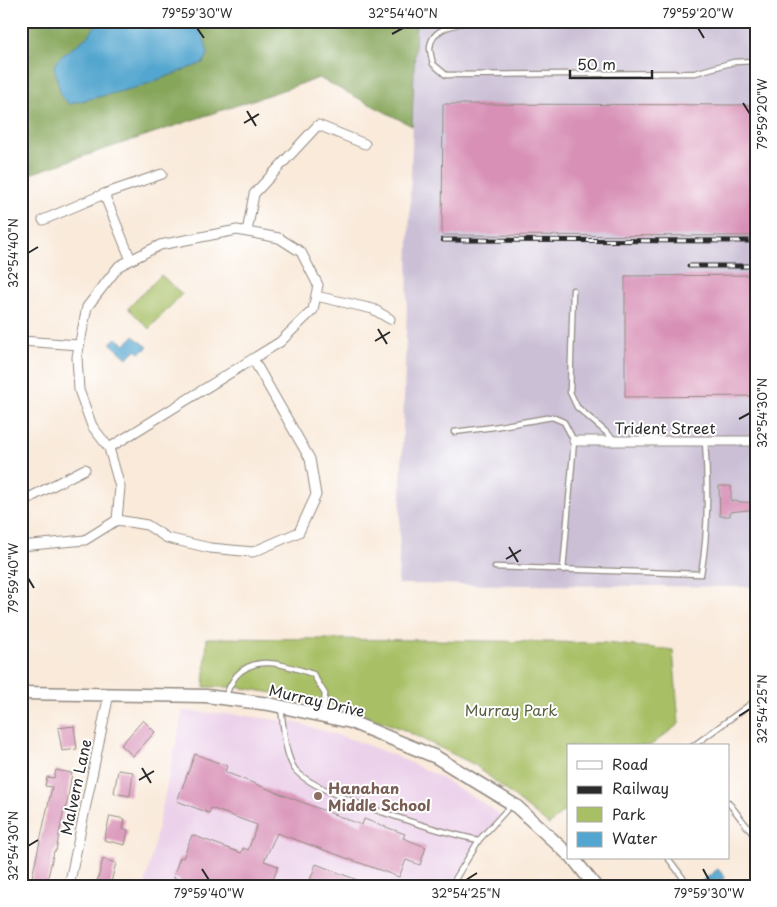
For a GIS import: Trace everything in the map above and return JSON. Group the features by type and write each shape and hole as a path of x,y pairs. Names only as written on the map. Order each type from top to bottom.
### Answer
{"street":[{"path":"247,232 254,194 318,125 365,144"},
{"path":"42,220 104,194 162,174"},
{"path":"104,194 131,260"},
{"path":"109,448 280,342 313,310 318,285 301,252 279,238 237,230 160,245 119,266 87,307 77,357 79,390 92,426 109,448 120,487 117,520"},
{"path":"316,296 372,309 390,319"},
{"path":"21,341 79,345"},
{"path":"21,546 85,540 117,520 148,526 167,538 210,548 253,552 299,532 316,495 310,459 253,359"},
{"name":"Trident Street","path":"574,441 756,441"},
{"path":"21,502 85,469"},
{"name":"Murray Drive","path":"21,693 226,698 281,707 351,722 436,757 512,804 567,853"},
{"name":"Malvern Lane","path":"69,886 109,694"},
{"path":"575,860 595,886"}],"lane":[{"path":"756,26 468,22 449,25 435,35 430,47 433,64 446,74 695,73 734,62 756,62"},
{"path":"573,290 570,392 577,407 615,440"},
{"path":"454,432 494,427 552,416 564,422 574,441 563,570"},
{"path":"495,567 701,574 706,546 708,481 705,441"},
{"path":"226,698 228,687 241,670 250,665 261,663 284,665 312,674 325,694 323,716"},
{"path":"697,744 756,700"},
{"path":"281,707 285,744 294,769 310,782 367,807 431,829 479,840"},
{"path":"451,886 479,840 512,804"},
{"path":"730,805 756,838"},
{"path":"670,860 689,886"}],"shaded area":[{"path":"416,21 756,21 756,587 398,584"},
{"name":"Hanahan Middle School","path":"183,711 241,715 297,723 357,741 398,757 436,775 501,816 479,840 451,886 145,886"}],"green space":[{"path":"21,21 416,21 412,126 319,78 21,177"},
{"path":"161,275 182,294 149,329 128,308"},
{"name":"Murray Park","path":"207,638 605,643 673,650 679,724 653,744 567,744 567,808 549,825 475,765 400,728 331,704 309,699 237,687 204,687"}],"water":[{"path":"99,21 189,21 203,36 208,55 203,63 139,87 69,104 61,96 54,66 58,59 88,36"},
{"path":"133,336 148,347 140,353 136,350 127,358 110,343 116,338 125,344"},
{"path":"718,869 725,877 713,886 706,886 702,881"}],"building":[{"path":"443,104 756,105 756,236 442,235"},
{"path":"756,275 756,396 625,397 625,276"},
{"path":"719,486 731,486 731,501 756,503 756,509 730,512 730,516 720,516"},
{"path":"143,720 155,732 133,756 121,745"},
{"path":"74,726 77,749 62,751 58,728"},
{"path":"195,754 227,766 225,772 362,825 364,819 405,834 403,838 426,847 420,865 406,860 399,877 277,833 264,861 278,866 271,886 178,886 180,880 173,877 180,857 183,858 192,835 241,853 243,848 248,850 257,825 211,808 209,813 177,801"},
{"path":"56,770 72,773 66,809 64,809 56,851 54,851 46,886 30,886 52,787 45,786 47,777 54,778"},
{"path":"118,770 133,772 130,796 114,793"},
{"path":"110,816 125,819 123,829 128,830 125,845 104,840"},
{"path":"103,859 116,863 110,886 96,886"},
{"path":"316,864 370,885 370,886 308,886"}],"waterway":[{"path":"37,21 61,21"},
{"path":"198,27 205,21"}],"railway":[{"path":"443,240 756,241"},
{"path":"689,266 756,266"}],"place":[{"name":"Hanahan Middle School","path":"318,796"}]}
